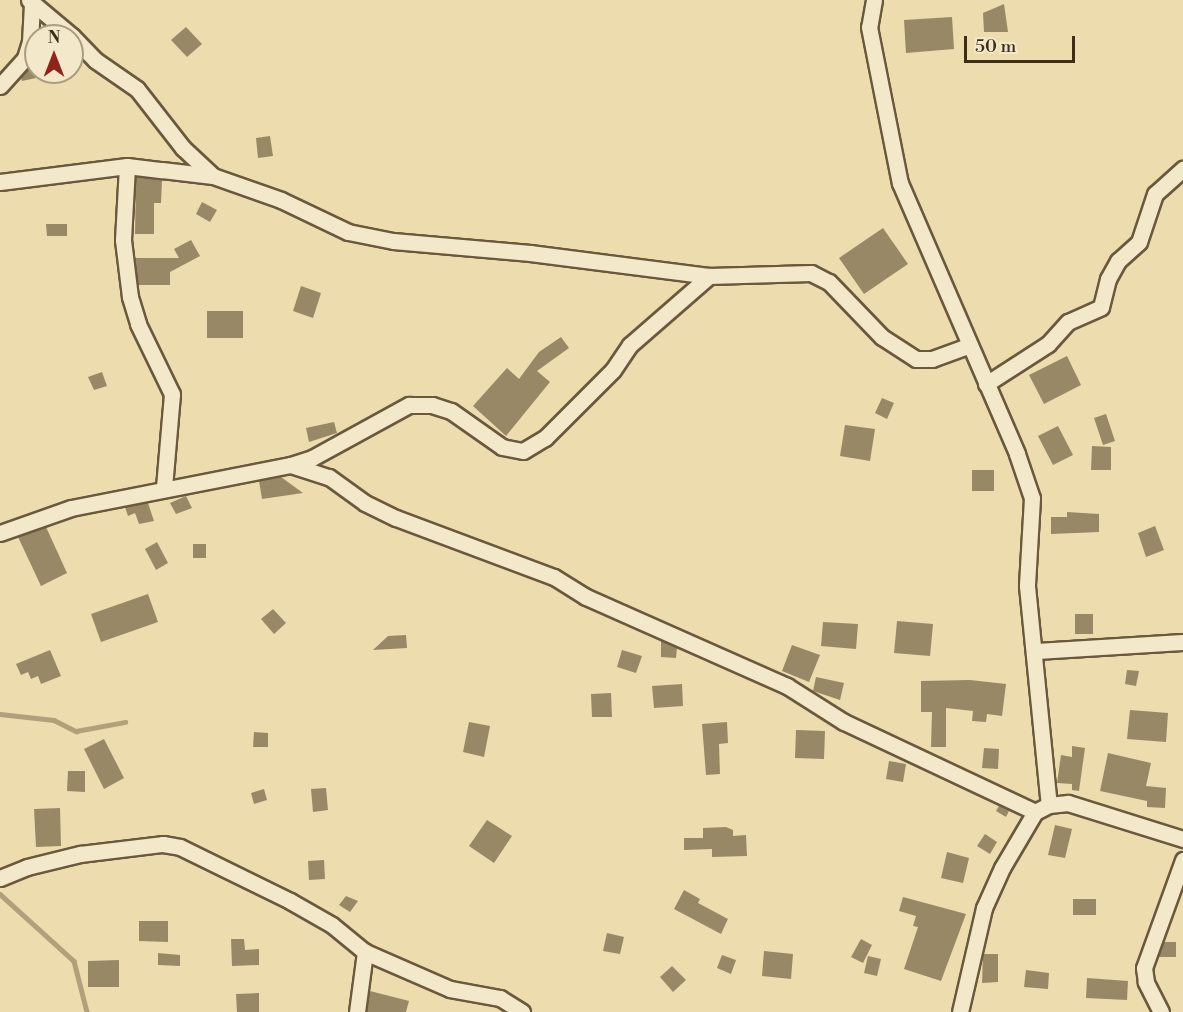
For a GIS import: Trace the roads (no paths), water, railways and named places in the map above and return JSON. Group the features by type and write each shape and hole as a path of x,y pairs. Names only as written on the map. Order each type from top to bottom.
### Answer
{"street":[{"path":"874,0 869,27 900,183 1032,498 1028,586 1036,651 1042,809 1002,868 984,908 960,1012"},
{"path":"30,2 57,24"},
{"path":"0,86 24,58 30,42 30,2"},
{"path":"84,49 94,60 137,89 183,148 213,176"},
{"path":"0,182 127,166 213,176 281,200 348,232 393,241 530,253 709,276 820,276 882,337 916,359 932,359 968,346"},
{"path":"127,166 123,240 130,297 138,324 172,394 164,488"},
{"path":"986,384 1047,344 1068,322 1101,307 1107,279 1118,261 1139,242 1155,194 1183,169"},
{"path":"0,533 71,508 291,465 312,458 401,408 417,404 451,411 502,447 523,451 545,438 613,370 630,345 709,276"},
{"path":"291,465 329,477 365,503 396,518 554,577 586,597 787,686 844,722 1042,809 1081,806 1183,839"},
{"path":"1036,651 1183,642"},
{"path":"0,878 27,867 80,854 163,844 180,847 290,901 332,925 365,952 450,988 500,998 522,1012"},
{"path":"1161,1012 1146,982 1144,968 1183,860"},
{"path":"357,1012 365,952"}],"waterway":[{"path":"0,714 54,720 76,731 125,722"},
{"path":"0,894 74,961 87,1012"}]}
